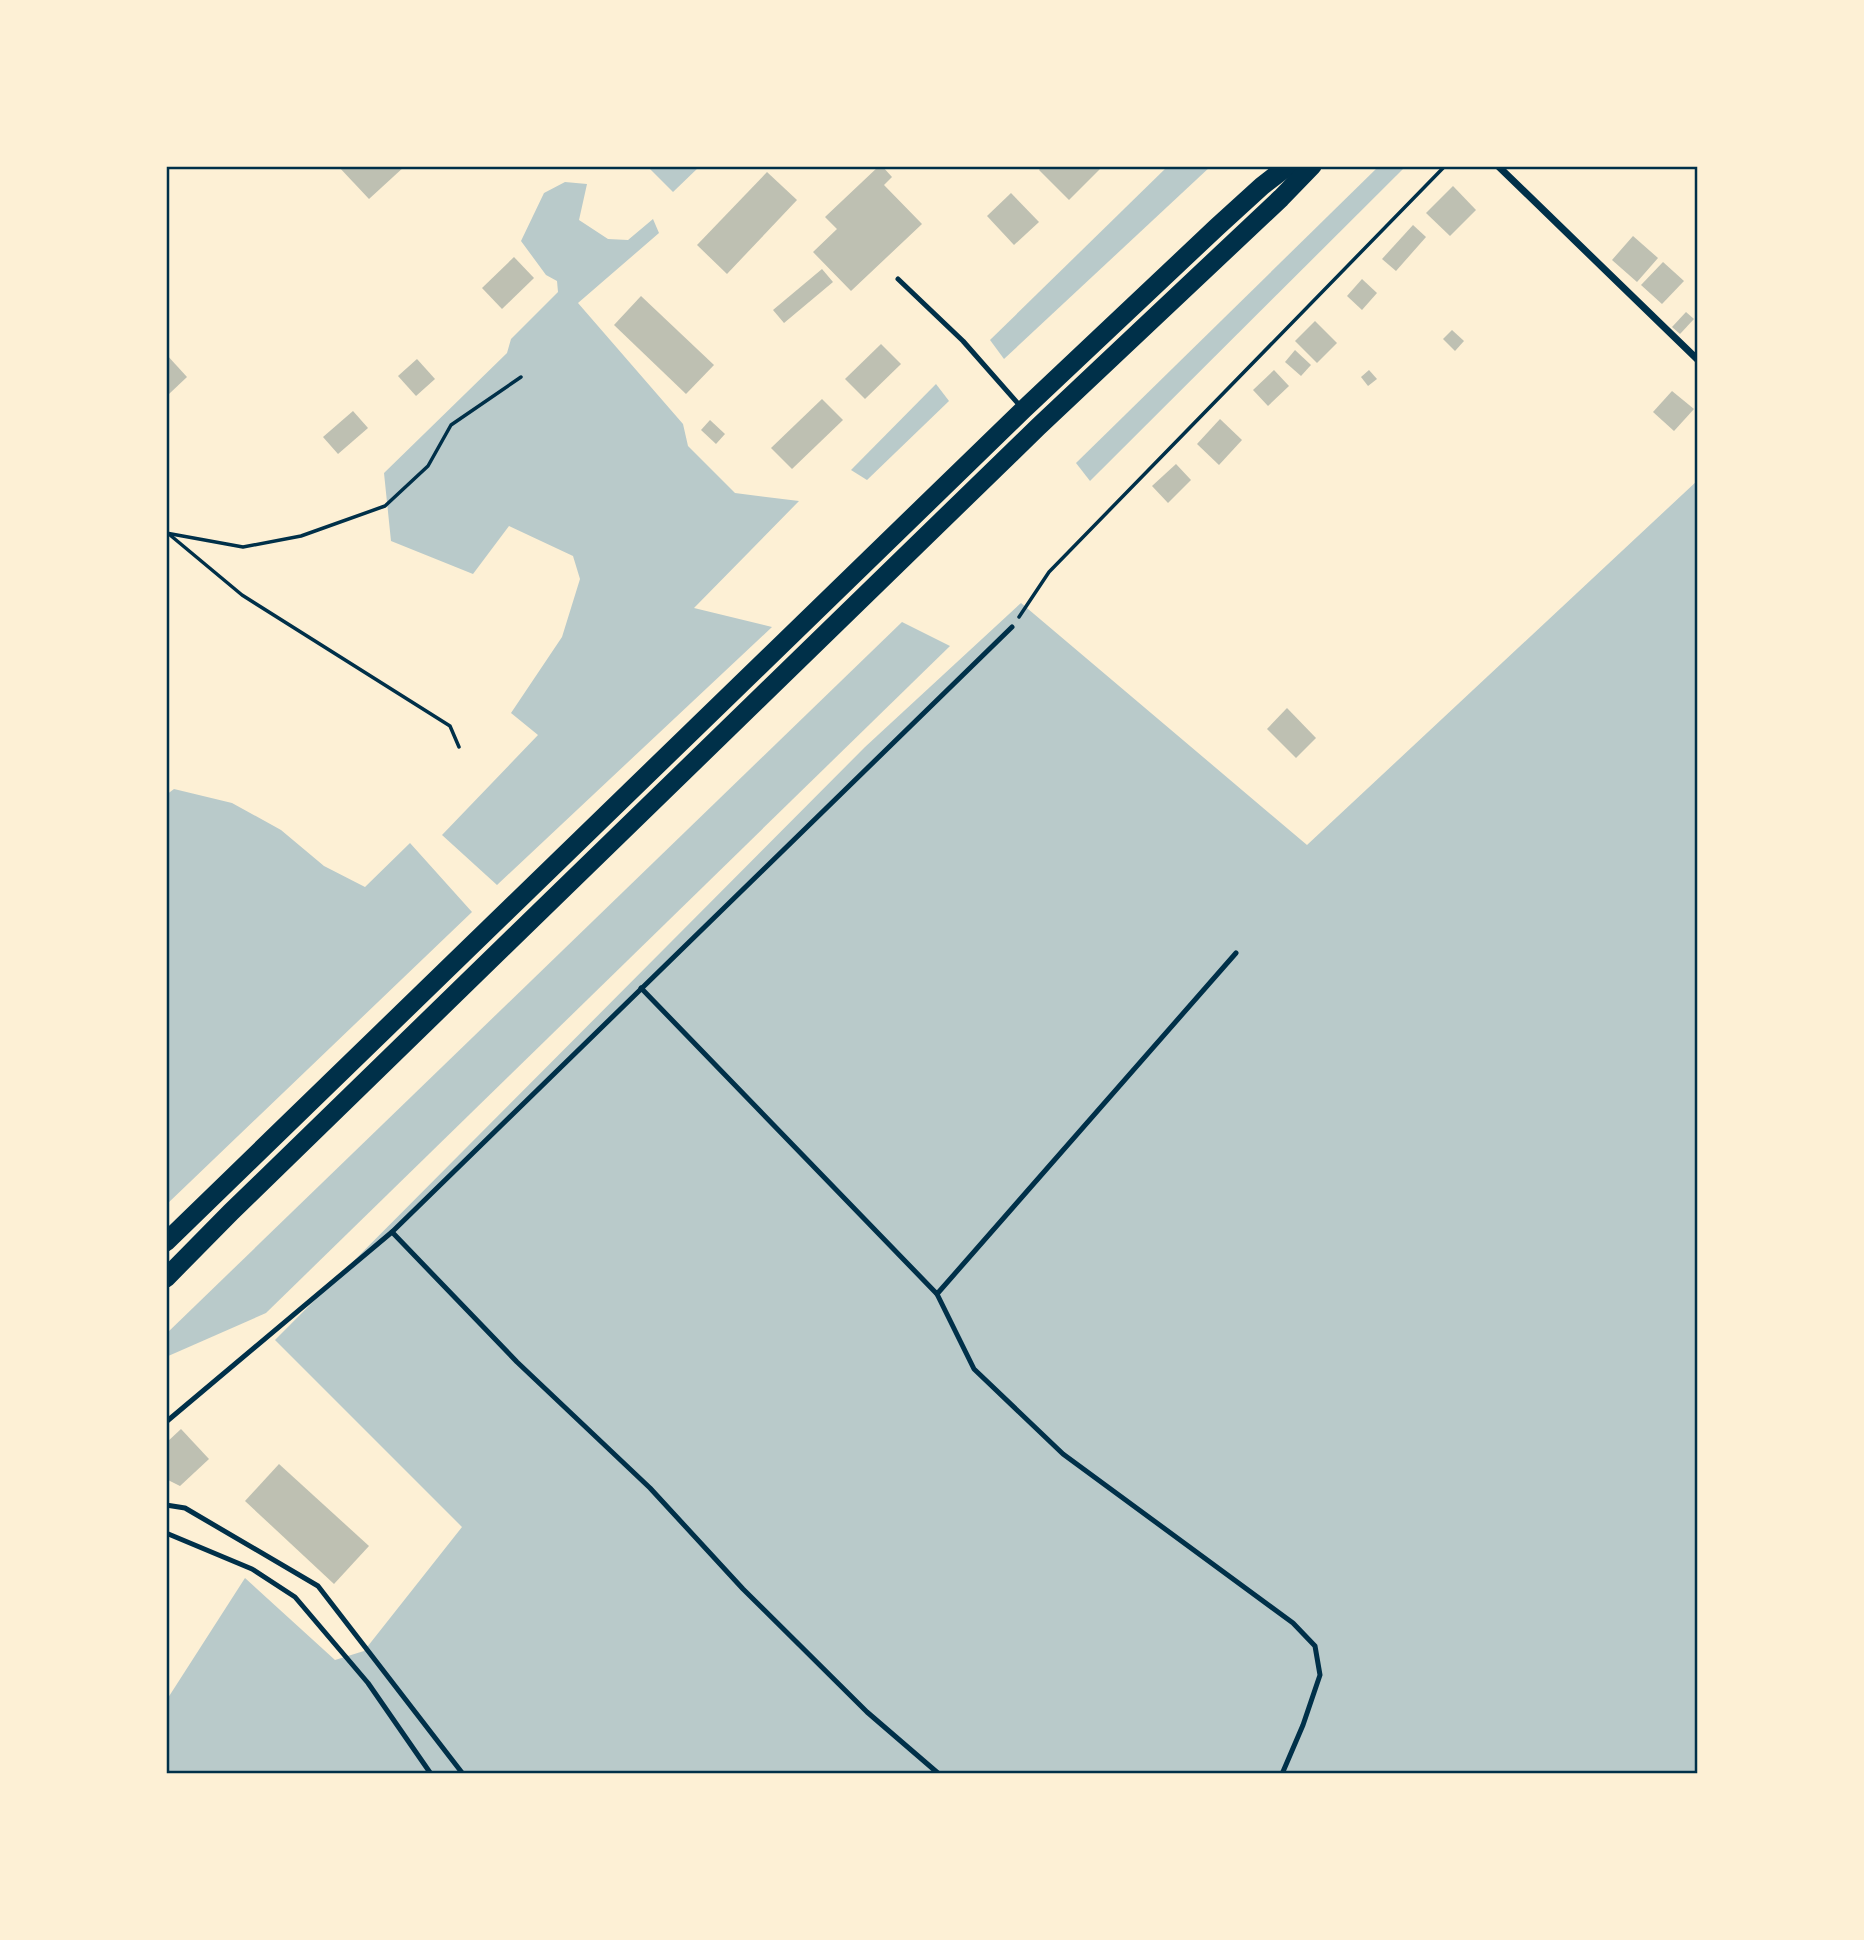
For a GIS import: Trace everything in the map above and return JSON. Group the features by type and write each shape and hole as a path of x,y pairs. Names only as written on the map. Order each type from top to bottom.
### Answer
{"highway":[{"path":"166,1242 1023,410 1217,227 1288,166"},
{"path":"166,1278 1028,437 1312,166"}],"street":[{"path":"1498,166 1698,360"}],"lane":[{"path":"898,279 963,341 1023,410"},
{"path":"166,1422 392,1232 1012,627"},
{"path":"937,1294 1236,953"},
{"path":"641,988 937,1294 974,1369 1063,1454 1293,1623 1315,1646 1320,1675 1282,1774"},
{"path":"392,1232 517,1362 650,1488 743,1590 867,1712 939,1774"},
{"path":"166,1505 185,1508 318,1586 463,1774"},
{"path":"166,1533 252,1569 295,1597 368,1682 431,1774"}],"path":[{"path":"1012,627 1049,572 1445,166"},
{"path":"167,533 243,547 302,536 385,506 428,466 451,425 522,377"},
{"path":"167,533 242,595 450,726 459,747"}],"shaded area":[{"path":"647,166 700,166 673,192"},
{"path":"1168,166 1211,166 1004,359 990,340"},
{"path":"1379,166 1406,166 1090,481 1076,463"},
{"path":"565,182 587,184 579,220 608,239 628,240 653,219 659,233 578,303 683,424 688,446 735,493 799,501 694,608 772,627 497,885 442,835 538,735 511,713 562,637 580,579 573,556 509,526 473,574 391,541 384,473 507,353 511,339 558,292 557,281 546,275 521,241 544,193"},
{"path":"936,384 949,401 867,480 851,470"},
{"path":"1698,480 1698,1774 166,1774 166,1701 245,1578 335,1660 364,1651 462,1527 275,1340 865,747 1021,603 1307,845"},
{"path":"902,622 950,646 266,1313 166,1357 166,1334"},
{"path":"174,789 232,803 281,830 324,866 365,887 410,843 472,912 166,1205 166,795"}],"building":[{"path":"338,166 405,166 369,199"},
{"path":"879,166 892,177 884,185 922,224 851,291 813,252 837,229 825,217"},
{"path":"1042,166 1101,168 1069,200 1039,170"},
{"path":"767,172 797,200 727,274 697,245"},
{"path":"1453,186 1476,210 1450,236 1426,213"},
{"path":"1011,193 1039,222 1014,245 987,216"},
{"path":"1413,225 1426,237 1396,271 1382,259"},
{"path":"1633,236 1658,258 1637,282 1612,260"},
{"path":"514,257 534,278 502,309 482,288"},
{"path":"1663,262 1684,281 1662,304 1641,285"},
{"path":"822,269 833,282 784,323 773,310"},
{"path":"1362,279 1377,293 1362,310 1347,296"},
{"path":"641,296 714,365 686,394 614,325"},
{"path":"1686,312 1694,319 1680,334 1672,327"},
{"path":"1315,321 1337,343 1317,363 1295,341"},
{"path":"1452,330 1464,341 1455,351 1443,339"},
{"path":"881,344 901,364 865,399 845,379"},
{"path":"1295,350 1311,365 1301,376 1285,362"},
{"path":"166,354 187,377 169,394 166,390"},
{"path":"417,359 435,379 416,396 398,376"},
{"path":"1274,370 1289,386 1268,406 1253,390"},
{"path":"1369,370 1377,379 1368,386 1361,377"},
{"path":"1672,391 1694,409 1674,431 1653,412"},
{"path":"822,399 843,420 792,469 771,448"},
{"path":"353,411 368,428 338,454 323,437"},
{"path":"1220,419 1242,440 1219,465 1197,444"},
{"path":"710,420 725,434 716,444 701,430"},
{"path":"1176,464 1191,480 1168,503 1152,486"},
{"path":"1287,708 1316,738 1296,758 1267,729"},
{"path":"181,1429 209,1459 180,1486 166,1479 166,1443"},
{"path":"279,1464 369,1546 334,1584 245,1501"}]}
